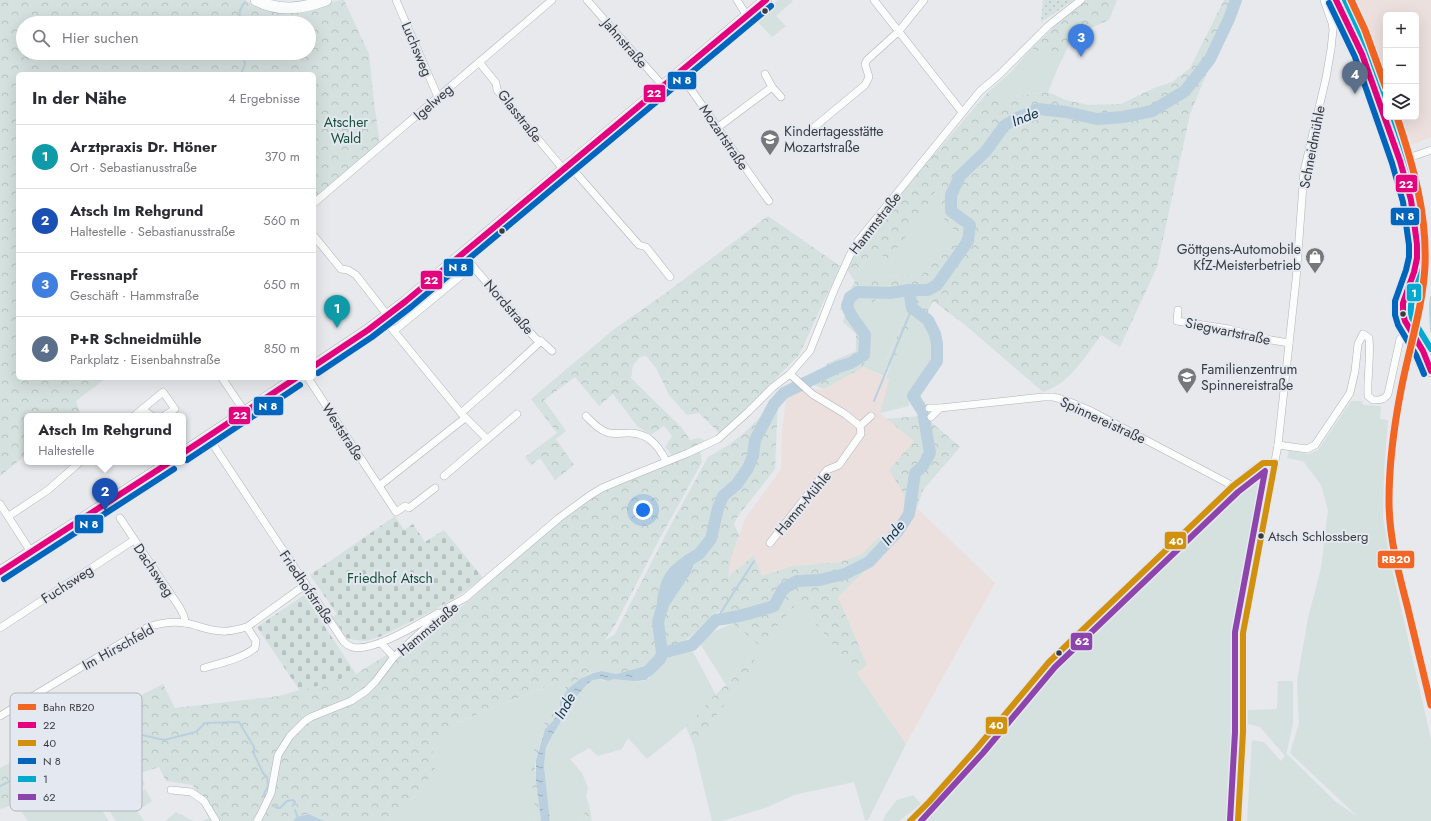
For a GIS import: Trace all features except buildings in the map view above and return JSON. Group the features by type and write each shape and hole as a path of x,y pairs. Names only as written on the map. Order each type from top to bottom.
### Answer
{"main road":[{"path":"256,0 274,7 290,9 310,6 326,0"},
{"path":"316,365 386,317 766,0"},
{"path":"1336,0 1362,54 1400,161 1411,200 1417,244 1417,258 1414,272 1403,303 1405,321 1423,351 1431,371"},
{"path":"186,451 293,380"},
{"path":"0,572 165,465"}],"street":[{"name":"Luchsweg","path":"396,0 438,97"},
{"name":"Igelweg","path":"316,202 552,0"},
{"name":"Jahnstraße","path":"587,0 663,86"},
{"path":"737,0 747,16"},
{"path":"874,0 962,112"},
{"path":"807,133 865,85 869,77 865,64 867,60 899,31 924,0"},
{"name":"Hammstraße","path":"256,821 271,793 278,755 290,736 305,721 351,701 366,691 375,682 394,657 447,608 464,598 559,518 589,496 614,483 718,439 773,387 793,377 810,351 835,288 858,241 980,91 999,75 1048,26 1081,0"},
{"name":"Schneidmühle","path":"1238,821 1243,732 1244,633 1278,444 1298,254 1304,171 1326,78 1332,37 1332,23 1324,0"},
{"name":"Glasstraße","path":"479,62 496,83 497,90 639,245 646,247 670,277"},
{"name":"Mozartstraße","path":"679,73 707,110 717,128 769,201"},
{"path":"765,74 781,97"},
{"path":"717,128 772,86"},
{"path":"1400,161 1431,150"},
{"path":"316,238 341,269 348,270 356,275 386,317 394,332 463,415 487,439"},
{"name":"Nordstraße","path":"462,254 536,339 541,341 552,351"},
{"path":"394,332 473,266"},
{"name":"Siegwartstraße","path":"1178,310 1177,321 1229,329 1289,343"},
{"path":"1278,444 1308,449 1315,445 1350,392 1355,371 1358,344 1363,334 1369,338 1367,384 1368,396 1373,400 1381,400 1386,398 1400,339 1410,330"},
{"name":"Nordstraße","path":"379,486 422,452 541,341"},
{"path":"793,377 812,394 845,414 860,426 871,416"},
{"path":"223,380 245,412"},
{"name":"Weststraße","path":"309,380 396,512 405,506 409,508 435,488"},
{"path":"137,413 163,392 175,409 169,413"},
{"name":"Spinnereistraße","path":"929,408 1043,397 1053,397 1065,400 1091,411 1233,486"},
{"path":"931,417 940,408"},
{"path":"142,409 148,413"},
{"path":"444,476 517,414"},
{"path":"586,416 599,429 609,433 639,434 650,440 661,450 666,461"},
{"name":"Hamm-Mühle","path":"770,543 827,470 839,465 856,444 862,434 860,426"},
{"name":"Friedhofstraße","path":"208,437 344,642 353,647 366,647 381,643 447,608"},
{"path":"910,821 977,748 1049,662 1233,486 1254,468 1263,463 1275,463"},
{"path":"9,516 48,490 77,465"},
{"path":"0,504 31,552"},
{"name":"Dachsweg","path":"120,518 180,608 184,616 185,623"},
{"name":"Fuchsweg","path":"0,628 134,540"},
{"name":"Im Hirschfeld","path":"38,693 148,627 166,623 185,623 223,632 237,630 247,627 306,585"},
{"path":"204,668 249,653 255,648 256,641 247,627"},
{"path":"381,643 394,657"},
{"name":"Im Hirschfeld","path":"0,716 10,710"},
{"path":"171,790 191,792 204,801 216,821"}],"shaded area":[{"path":"1355,0 1431,0 1431,137 1412,145 1402,120 1419,120 1419,12 1383,12 1383,69 1368,28"},
{"path":"864,367 889,380 880,413 914,441 889,470 904,493 904,515 898,542 917,508 995,583 906,744 857,673 867,665 838,597 891,546 879,537 862,554 839,562 792,566 762,576 754,555 728,577 731,557 745,519 781,469 782,431 786,401 797,390 824,389"}],"green space":[{"name":"Atscher Wald","path":"0,0 245,0 269,10 295,13 311,11 331,2 344,0 369,54 380,144 316,198 316,72 16,72 16,380 103,380 76,401 80,412 78,413 24,413 24,456 0,476"},
{"path":"778,0 793,1 776,16 786,26 772,37 755,19"},
{"path":"1043,0 1074,0 1041,22"},
{"path":"1087,0 1117,0 1109,20 1074,35 1059,65 1032,48 1056,25"},
{"path":"1224,0 1237,0 1190,114 1157,267 1120,347 1101,335 1069,376 1061,383 1043,392 964,324 933,301 928,311 929,318 922,321 914,315 891,367 886,361 907,313 904,294 879,298 870,304 858,297 853,307 864,327 868,346 864,367 824,389 803,381 824,368 828,363 856,351 856,334 843,322 846,312 840,309 855,281 869,276 922,275 955,244 955,231 941,216 942,184 939,184 927,208 889,259 874,251 851,276 847,269 860,243 878,220 988,92 994,96 1016,96 1048,92 1066,100 1088,105 1121,104 1154,88 1172,82 1190,68"},
{"path":"1032,48 1059,65 1048,92 1016,96 994,96 988,92 1010,73"},
{"path":"939,184 942,184 941,216 955,231 956,244 922,275 869,276 855,281 851,276 874,251 927,208"},
{"path":"768,216 840,266 799,355 745,410 719,433 699,413 687,415 669,395 656,368 646,356 640,357 633,365 631,378 682,428 690,440 698,438 707,441 673,456 665,447 672,436 664,426 651,435 638,427 613,394 599,406 575,377 544,400 566,431 556,439 574,465 555,480 540,458 531,465 525,457 557,433 531,399 613,330 663,295"},
{"path":"460,261 466,267 397,327 392,324 394,316"},
{"path":"904,294 907,313 886,360 888,363 883,376 864,367 868,346 864,327 853,307 858,297 870,304 879,298"},
{"path":"914,315 922,321 925,320 931,329 935,344 935,361 909,396 909,406 880,413 889,380 886,378 890,366"},
{"path":"778,400 775,469 738,516 734,524 739,535 731,557 728,577 754,555 762,576 792,566 840,562 862,554 879,537 891,546 838,597 867,665 857,673 808,615 803,605 798,602 760,646 719,611 684,642 660,658 632,670 616,674 591,653 581,663 591,673 575,682 560,704 560,710 553,721 545,729 542,737 535,767 541,821 536,821 532,789 533,756 539,735 566,686 564,679 458,722 432,747 435,768 420,791 402,809 387,821 324,821 309,814 296,817 293,821 216,821 210,819 211,821 202,821 209,818 193,785 166,781 159,767 142,773 142,695 163,684 175,708 279,696 356,674 458,610 568,514 603,492 647,471 700,450 702,462 660,538 614,627 604,641 615,634 667,532 708,457 727,446 743,434"},
{"path":"1351,401 1362,401 1363,405 1381,406 1380,419 1388,420 1384,470 1383,517 1390,560 1431,739 1431,821 1247,821 1252,740 1264,742 1281,761 1285,756 1260,727 1248,724 1248,710 1277,709 1278,681 1293,681 1293,724 1286,755 1287,754 1336,802 1358,817 1290,753 1299,723 1297,681 1308,618 1321,568 1328,510 1321,485 1303,461 1287,458 1289,451 1309,454 1318,450"},
{"path":"930,415 930,421 960,447 923,490 917,508 898,542 889,531 904,515 904,494 889,470 914,441 887,419"},
{"path":"1261,471 1265,472 1267,477 1239,627 1236,702 1227,821 919,821 929,814 1004,722 1102,619 1255,473"},
{"name":"Friedhof Atsch","path":"395,516 404,530 413,524 425,542 444,530 483,578 461,594 434,610 382,636 366,641 347,638 332,617 337,614 310,575"},
{"path":"304,595 356,674 300,691 257,627"},
{"path":"798,602 803,605 808,615 857,673 906,744 868,820 865,820 854,782 794,795 768,807 722,821 712,821 694,746 727,701 757,667 735,676 726,685 699,642 715,631 734,623 760,645"},
{"path":"691,648 716,695 686,727 647,759 628,738 622,749 598,756 589,748 570,759 582,773 588,788 586,796 589,805 580,821 550,821 544,766 546,747 564,713 582,688 586,684 595,680 646,680 651,676 665,657 678,654"},
{"path":"591,653 616,674 602,671 591,673 581,663"},
{"path":"754,659 757,667 727,701 694,746 686,727 713,697"},
{"path":"564,679 566,685 539,735 532,783 536,821 387,821 402,809 420,791 435,768 432,747 458,722"},
{"path":"10,763 10,805 0,809 0,768"},
{"path":"142,779 145,784 142,786"},
{"path":"145,789 152,801 142,808 142,791"},
{"path":"913,795 921,804 899,821 883,821 886,814 897,800"},
{"path":"589,805 592,821 580,821"},
{"path":"21,811 102,811 109,821 28,821"},
{"path":"137,811 144,821 116,821 110,812"},
{"path":"176,812 193,821 165,821"}],"water":[{"path":"649,665 656,669 646,680 593,680 587,684 562,716 560,723 546,747 544,766 550,821 541,821 536,781 536,760 545,729 553,721 560,710 560,701 570,687 580,679 593,673 602,671 616,674"},
{"path":"309,814 324,821 293,821 296,817"}],"waterway":[{"name":"Inde","path":"638,675 648,671 660,659 662,653 658,622 663,604 685,571 689,560 699,554 711,539 718,508 723,496 737,484 748,468 753,456 755,440 774,404 784,393 838,367 851,363 864,355 865,335 851,315 847,306 850,297 858,292 890,293 909,290 928,290 937,285 968,241 970,225 951,211 951,195 960,176 986,151 1004,126 1017,118 1038,109 1066,112 1097,119 1123,117 1152,111 1185,91 1210,59 1229,19 1236,0"},
{"path":"240,16 240,10 245,2"},
{"path":"242,72 245,64 244,60"},
{"name":"Inde","path":"662,653 692,645 716,620 753,613 774,606 783,589 797,581 819,580 845,574 869,562 898,531 909,514 915,473 923,466 930,453 923,412 913,396 937,361 937,344 935,334 928,320 912,308 909,290"},
{"path":"1431,297 1431,331"},
{"path":"874,401 912,308"},
{"name":"Inde","path":"663,600 670,577 677,569 689,560"},
{"path":"716,620 754,561"},
{"path":"142,735 164,740 196,732 205,723 239,722 254,747 254,754 263,773 267,777 268,786 264,794 265,798"},
{"path":"0,786 10,781"},
{"path":"273,805 280,808 287,801 293,800 295,802 293,805"},
{"path":"295,810 298,818"}],"rail line":[{"name":"RB20","path":"1351,0 1365,30 1385,84"},
{"name":"RB20","path":"1398,120 1418,190 1424,227 1425,265 1422,296 1401,390 1394,431 1390,473 1389,514 1397,566 1431,705"}],"transit line":[{"name":"22","path":"316,365 368,330 406,301 766,0"},
{"name":"22","path":"1336,0 1362,54 1400,161 1411,200 1417,244 1417,258 1414,272 1403,303 1403,314 1405,321 1423,351 1431,371"},
{"name":"1","path":"1345,0 1369,51 1383,90"},
{"path":"1329,3 1355,57 1392,163 1403,202 1409,245 1409,257 1395,301 1395,315 1398,325 1416,355 1424,374"},
{"path":"318,373 372,337 411,307 771,6"},
{"name":"1","path":"1394,120 1420,203 1425,238 1424,264 1413,295 1411,310 1412,318 1431,349"},
{"name":"22","path":"186,451 293,380"},
{"path":"187,460 300,385"},
{"name":"40","path":"910,821 977,748 1049,662 1233,486 1263,463 1275,463"},
{"name":"40","path":"1238,821 1243,732 1243,633 1275,463"},
{"name":"22","path":"0,572 165,465"},
{"path":"4,579 174,469"},
{"name":"62","path":"921,821 983,753 1055,667 1238,492 1265,471 1235,632 1235,732 1230,821"}],"place":[{"name":"Fressnapf","path":"1081,57"},
{"name":"P+R Schneidmühle","path":"1355,94"},
{"name":"Kindertagesstätte Mozartstraße","path":"770,156"},
{"name":"Göttgens-Automobile KfZ-Meisterbetrieb","path":"1315,274"},
{"name":"Arztpraxis Dr. Höner","path":"337,328"},
{"name":"Familienzentrum Spinnereistraße","path":"1187,394"},
{"name":"Atsch Im Rehgrund","path":"105,511"},
{"name":"Atsch Schlossberg","path":"1261,536"}]}
